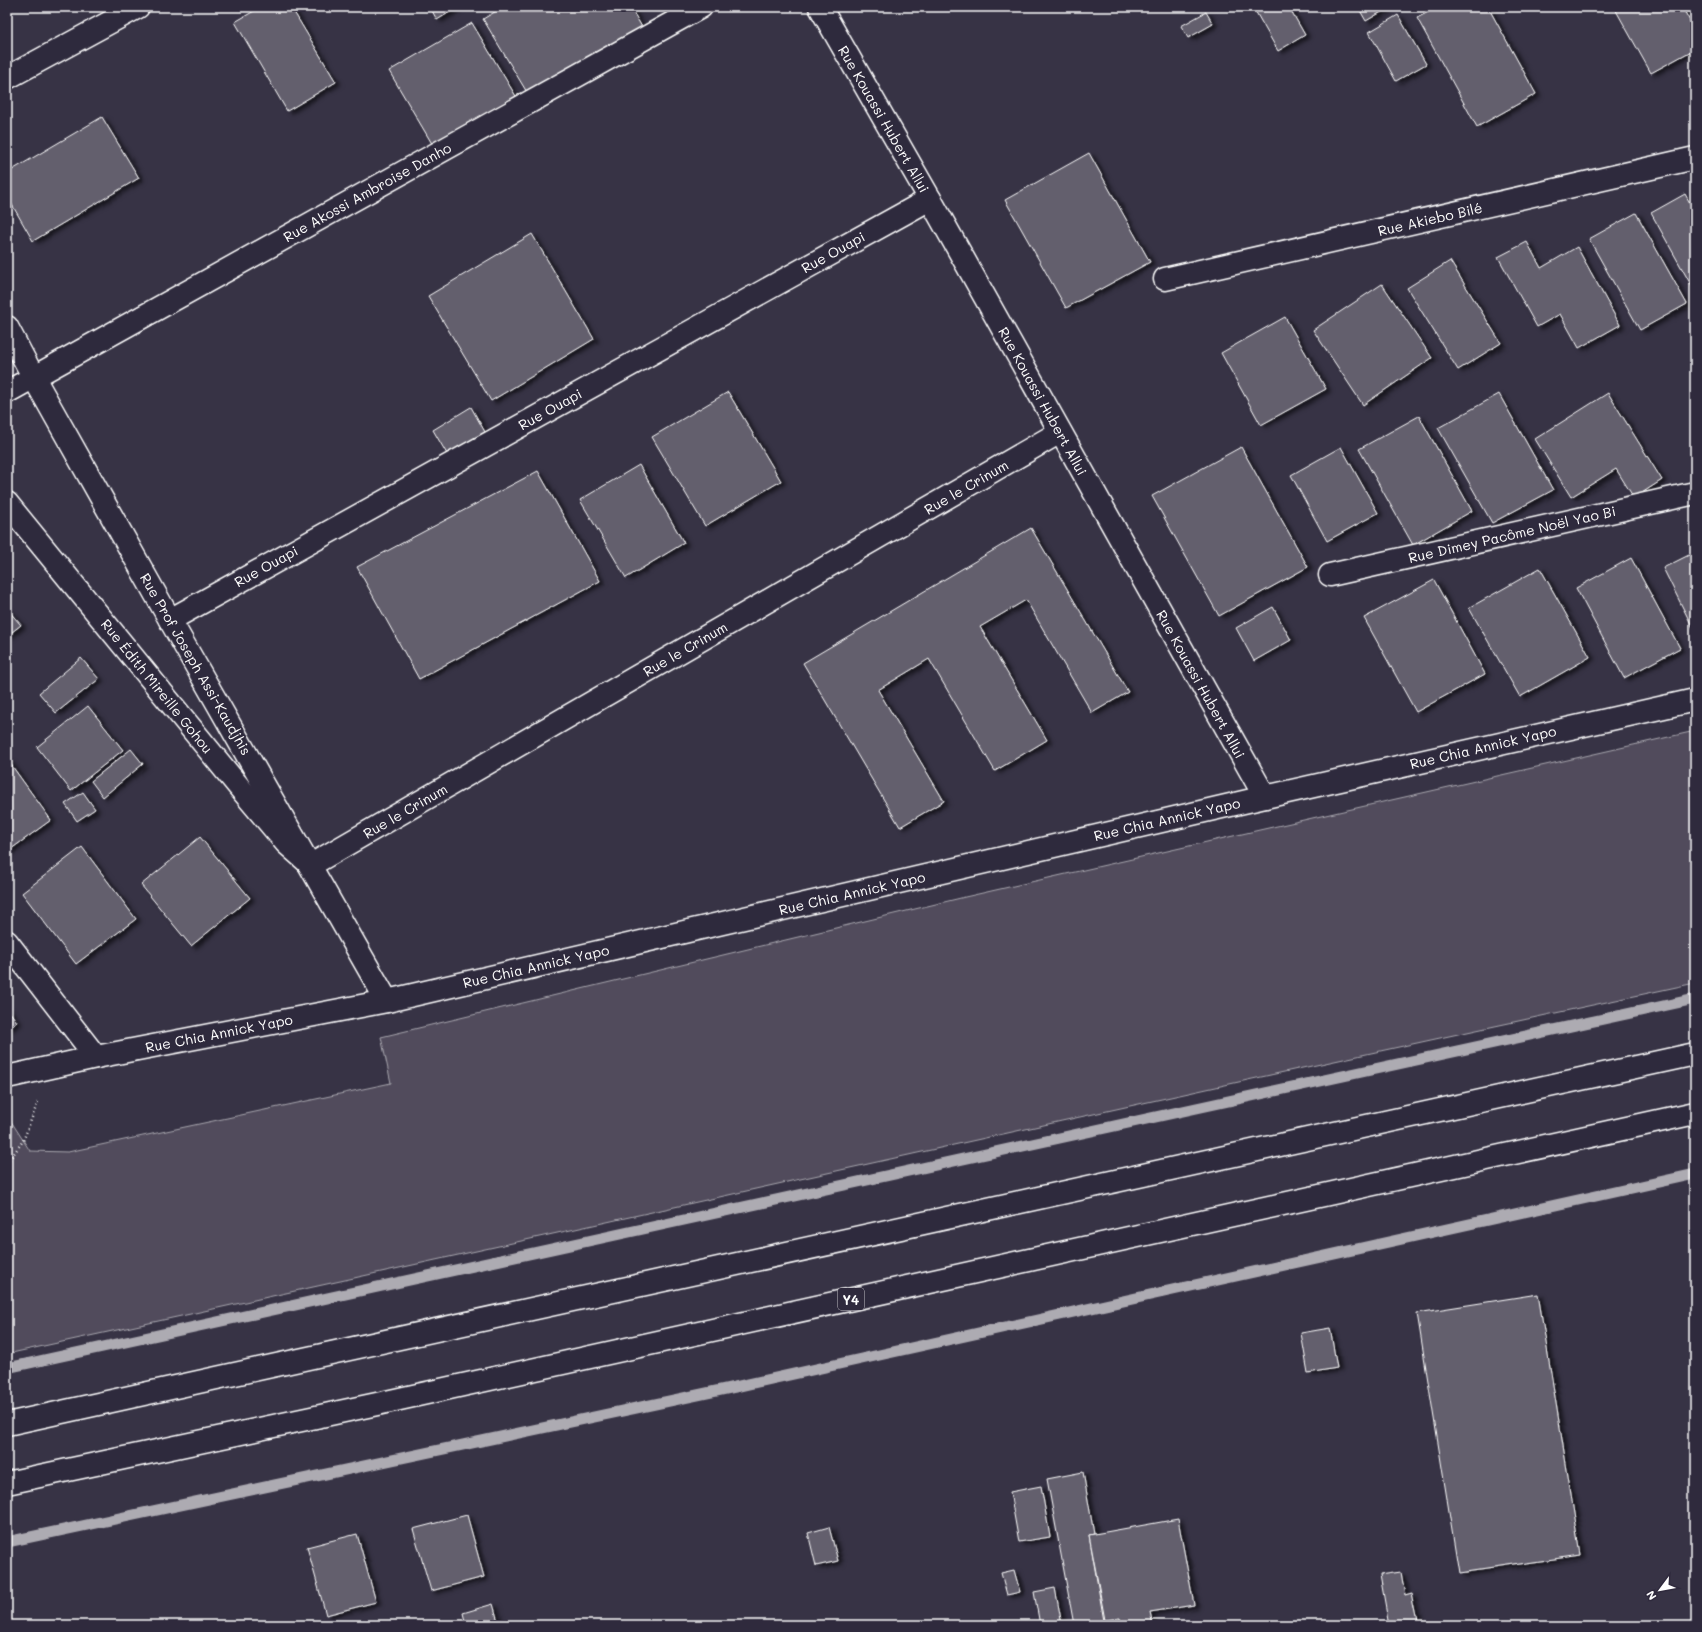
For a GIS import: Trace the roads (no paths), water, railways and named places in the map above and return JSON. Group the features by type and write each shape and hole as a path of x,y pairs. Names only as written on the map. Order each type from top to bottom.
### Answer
{"main road":[{"path":"7,78 138,7"},
{"name":"Rue Akossi Ambroise Danho","path":"7,392 701,7"},
{"name":"Rue Kouassi Hubert Allui","path":"820,7 930,199 1265,797"},
{"name":"Rue Akiebo Bilé","path":"1165,280 1695,158"},
{"name":"Rue Ouapi","path":"170,620 930,199"},
{"name":"Rue Prof Joseph Assi-Kaudjhis","path":"7,327 170,620 387,1000"},
{"name":"Rue le Crinum","path":"311,865 1060,432"},
{"name":"Rue Dimey Pacôme Noël Yao Bi","path":"1330,575 1695,493"},
{"name":"Rue Édith Mireille Gohou","path":"7,503 286,843 311,865"},
{"name":"Rue Chia Annick Yapo","path":"7,1077 96,1057 387,1000 1265,797 1695,700"},
{"path":"7,942 96,1057"},
{"path":"7,1424 1695,1054"},
{"name":"Y4","path":"7,1483 385,1402 1695,1113"}],"waterway":[{"path":"7,1368 1695,999"},
{"path":"7,1542 735,1387 1695,1174"}]}
